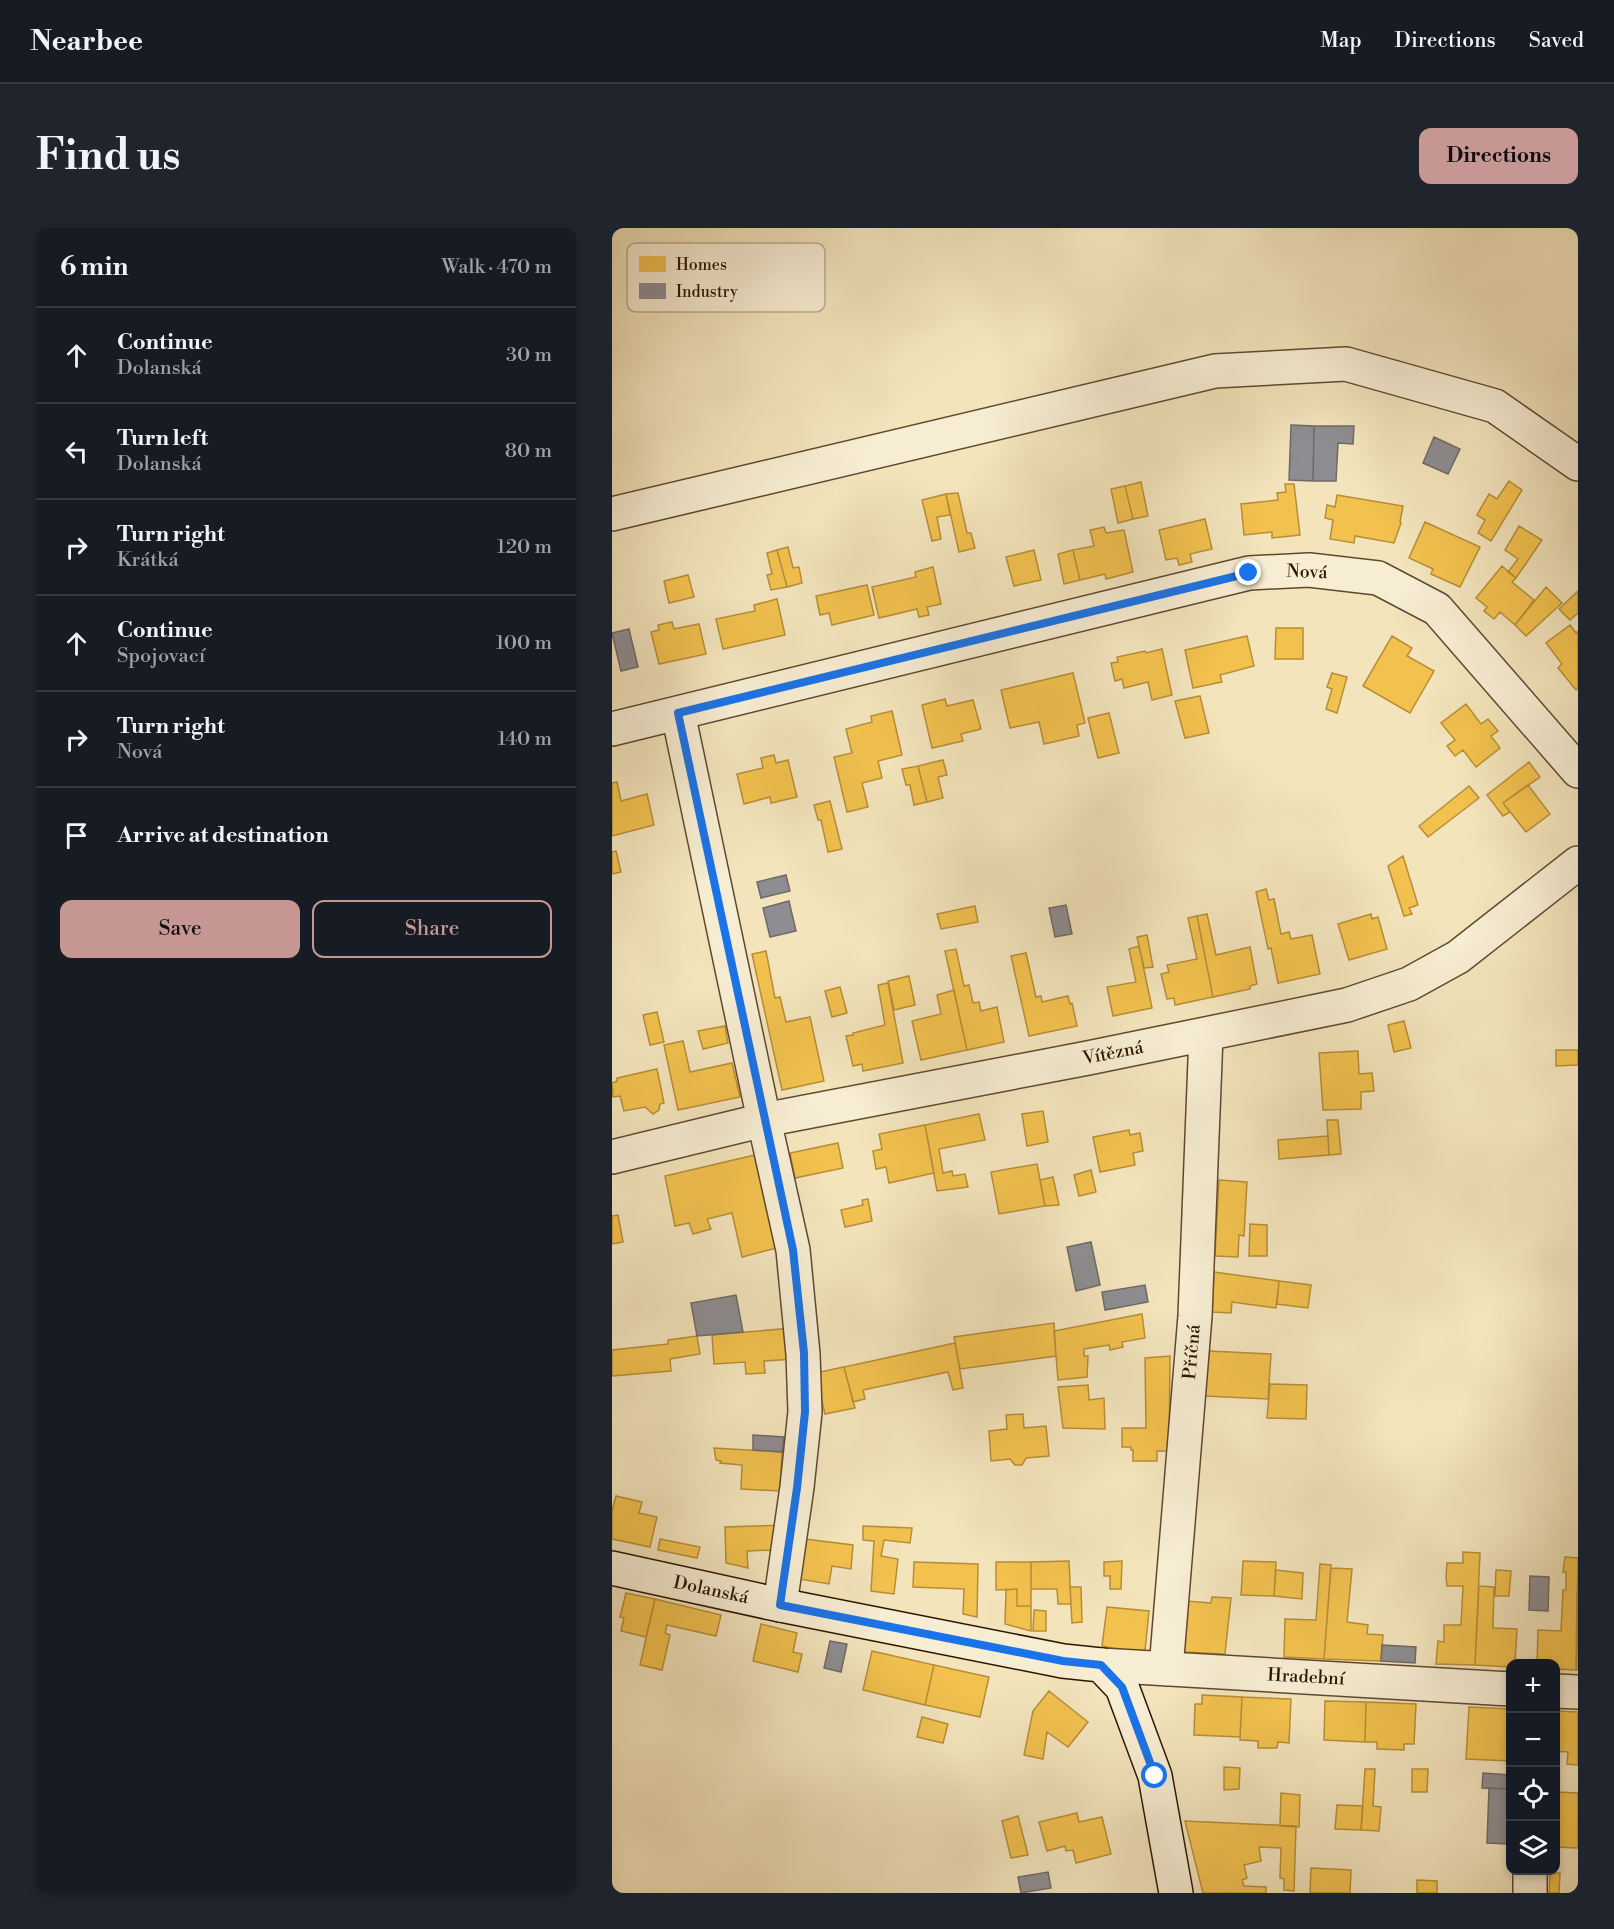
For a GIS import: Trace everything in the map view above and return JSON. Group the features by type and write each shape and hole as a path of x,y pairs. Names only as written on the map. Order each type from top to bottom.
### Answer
{"street":[{"path":"612,514 1215,371 1322,365 1346,364 1495,406 1578,464"},
{"name":"Nová","path":"612,729 1249,573 1309,570 1378,578 1437,609 1578,771"},
{"path":"678,713 793,1250 804,1353 805,1412 797,1488 780,1605"},
{"name":"Vítězná","path":"612,1157 764,1120 1206,1035 1347,1005 1410,984 1458,957 1578,863"},
{"name":"Příčná","path":"1166,1669 1195,1316 1206,1035"},
{"name":"Dolanská","path":"612,1568 780,1605 1063,1661 1101,1665"},
{"path":"1101,1665 1122,1687 1155,1776 1176,1893"},
{"name":"Hradební","path":"1101,1665 1506,1689"},
{"path":"1560,1691 1578,1692"},
{"path":"1530,1875 1530,1893"}],"building: Homes":[{"path":"1509,481 1522,490 1491,541 1478,533 1485,520 1477,515 1489,494 1497,499"},
{"path":"1141,482 1148,516 1133,519 1125,486"},
{"path":"1285,484 1294,484 1300,535 1272,538 1272,532 1244,535 1241,504 1278,500 1277,493 1286,492"},
{"path":"1125,486 1133,519 1118,523 1111,489"},
{"path":"958,493 967,533 971,533 975,548 959,552 946,494"},
{"path":"946,494 950,515 937,517 941,539 932,541 922,500"},
{"path":"1337,495 1403,506 1401,523 1394,543 1355,536 1354,543 1330,539 1333,520 1325,518 1327,505 1335,507"},
{"path":"1205,519 1212,549 1190,554 1192,562 1179,565 1177,558 1166,560 1159,530"},
{"path":"1425,522 1480,547 1460,587 1431,574 1433,569 1409,558"},
{"path":"1519,526 1542,540 1516,578 1508,572 1518,559 1505,550"},
{"path":"1104,527 1106,533 1124,530 1133,572 1106,579 1105,574 1080,580 1073,550 1094,546 1090,530"},
{"path":"788,547 793,568 799,567 802,583 787,587 777,550"},
{"path":"777,550 787,587 771,590 767,575 772,574 767,553"},
{"path":"1034,550 1041,580 1014,586 1006,557"},
{"path":"1073,550 1080,580 1064,584 1058,554"},
{"path":"1502,566 1516,578 1512,582 1534,600 1515,625 1500,612 1494,619 1484,611 1487,607 1476,598"},
{"path":"933,567 941,604 927,607 929,615 919,617 917,609 879,618 872,587 916,577 915,572"},
{"path":"688,575 694,597 669,603 664,581"},
{"path":"867,585 874,615 832,625 829,613 820,615 816,596"},
{"path":"1546,587 1562,603 1526,636 1515,625"},
{"path":"1578,591 1578,613 1570,620 1559,609"},
{"path":"777,599 785,635 723,649 716,619 755,611 754,605"},
{"path":"672,622 674,629 699,624 706,654 659,664 651,632 659,630 658,625"},
{"path":"1570,625 1576,633 1578,631 1578,688 1576,690 1558,668 1562,664 1546,643"},
{"path":"1276,628 1303,628 1303,659 1275,659"},
{"path":"1247,636 1254,666 1220,675 1222,682 1193,688 1185,650"},
{"path":"1392,636 1412,648 1407,656 1434,671 1410,713 1363,686"},
{"path":"1162,649 1172,695 1152,700 1148,682 1124,688 1122,679 1115,681 1111,663 1118,662 1117,657"},
{"path":"1073,673 1085,723 1077,725 1079,736 1044,744 1039,722 1010,728 1001,690"},
{"path":"1332,673 1347,677 1337,713 1326,709 1332,689 1327,687"},
{"path":"1200,696 1209,733 1185,738 1175,701"},
{"path":"945,699 947,706 973,700 981,729 961,734 963,741 932,748 922,705"},
{"path":"1466,704 1481,724 1488,719 1498,731 1491,736 1500,748 1476,767 1463,750 1455,756 1447,746 1455,740 1441,723"},
{"path":"892,711 902,755 878,761 882,778 862,783 868,807 847,812 834,757 852,753 846,729 872,722 871,716"},
{"path":"1109,713 1119,753 1098,758 1088,718"},
{"path":"774,755 776,763 788,760 797,797 771,803 770,797 744,804 737,774 763,768 761,758"},
{"path":"943,760 947,775 938,777 943,798 927,802 918,766"},
{"path":"1529,762 1540,777 1503,803 1510,812 1503,816 1487,795"},
{"path":"918,766 927,802 914,805 910,785 906,785 902,769"},
{"path":"617,782 621,801 647,794 654,825 612,836 612,783"},
{"path":"1528,785 1550,814 1526,832 1503,803"},
{"path":"1469,786 1479,798 1428,837 1419,826"},
{"path":"830,801 842,849 828,852 821,820 818,820 814,805"},
{"path":"616,851 621,872 612,874 612,852"},
{"path":"1403,856 1418,905 1409,908 1412,914 1404,916 1388,866"},
{"path":"1266,889 1269,900 1274,899 1281,934 1289,932 1291,939 1312,935 1320,974 1278,983 1256,892"},
{"path":"975,906 978,922 941,929 937,914"},
{"path":"1207,914 1216,955 1250,947 1257,984 1250,986 1250,989 1213,997 1197,916"},
{"path":"1371,914 1372,919 1378,917 1387,949 1349,960 1338,924"},
{"path":"1197,916 1213,997 1175,1005 1174,998 1167,999 1161,974 1169,972 1167,965 1197,959 1188,918"},
{"path":"1147,935 1153,967 1144,968 1137,937"},
{"path":"1139,946 1152,1008 1113,1016 1107,987 1136,982 1129,949"},
{"path":"956,949 964,986 969,985 973,1003 979,1002 981,1011 997,1007 1004,1042 967,1050 945,951"},
{"path":"766,951 775,998 780,997 786,1022 810,1017 824,1081 782,1090 752,954"},
{"path":"1026,953 1036,997 1041,996 1042,1002 1068,996 1070,1004 1072,1003 1077,1026 1029,1036 1011,956"},
{"path":"909,976 915,1005 894,1010 888,981"},
{"path":"888,983 903,1063 863,1071 862,1064 853,1066 846,1036 885,1025 878,985"},
{"path":"840,987 847,1013 832,1017 825,991"},
{"path":"954,990 967,1050 921,1060 912,1021 941,1014 937,995"},
{"path":"657,1012 664,1042 650,1045 643,1015"},
{"path":"1404,1021 1411,1048 1394,1052 1388,1025"},
{"path":"725,1026 728,1043 703,1049 698,1031"},
{"path":"683,1041 690,1072 732,1063 740,1097 678,1110 664,1045"},
{"path":"1556,1050 1578,1050 1578,1065 1556,1066"},
{"path":"1358,1051 1359,1074 1372,1073 1374,1091 1361,1092 1361,1109 1323,1110 1319,1053"},
{"path":"657,1069 664,1103 660,1104 659,1110 653,1114 645,1107 624,1111 620,1096 613,1097 612,1083 617,1081 617,1078"},
{"path":"1043,1111 1048,1142 1027,1146 1022,1114"},
{"path":"979,1114 985,1140 939,1149 943,1173 952,1171 953,1176 965,1174 968,1187 937,1191 925,1125"},
{"path":"1327,1120 1338,1120 1341,1154 1329,1155"},
{"path":"925,1125 934,1173 889,1183 886,1167 876,1169 873,1151 882,1149 879,1134"},
{"path":"1129,1130 1130,1135 1140,1133 1143,1151 1133,1153 1135,1165 1100,1172 1093,1137"},
{"path":"1328,1136 1329,1155 1279,1159 1278,1140"},
{"path":"838,1143 843,1168 795,1178 790,1153"},
{"path":"755,1155 784,1246 742,1257 732,1213 707,1219 711,1229 693,1234 689,1223 675,1226 665,1176"},
{"path":"1037,1164 1045,1206 999,1214 991,1172"},
{"path":"1091,1170 1096,1192 1079,1196 1074,1175"},
{"path":"1053,1177 1059,1205 1045,1206 1040,1180"},
{"path":"1219,1180 1247,1182 1244,1236 1239,1235 1238,1257 1215,1256"},
{"path":"868,1199 872,1221 845,1227 841,1210 863,1205 862,1200"},
{"path":"618,1215 623,1242 612,1244 612,1216"},
{"path":"1250,1224 1267,1225 1267,1256 1249,1256"},
{"path":"1214,1272 1279,1281 1276,1308 1232,1302 1231,1313 1212,1312"},
{"path":"1279,1281 1311,1285 1308,1308 1277,1304"},
{"path":"1142,1314 1145,1338 1122,1342 1123,1347 1110,1350 1109,1345 1084,1349 1084,1356 1088,1356 1087,1377 1058,1380 1054,1331"},
{"path":"1054,1323 1056,1356 960,1369 954,1337"},
{"path":"792,1328 794,1359 764,1361 765,1373 746,1374 745,1362 714,1364 712,1335"},
{"path":"697,1336 700,1354 670,1359 671,1371 612,1376 612,1350 668,1344 668,1340"},
{"path":"955,1343 963,1388 953,1390 948,1372 863,1390 865,1399 853,1402 844,1367"},
{"path":"1209,1351 1271,1354 1268,1399 1205,1396"},
{"path":"1170,1356 1169,1451 1157,1451 1157,1461 1133,1461 1131,1447 1122,1447 1122,1428 1146,1428 1145,1358"},
{"path":"844,1367 855,1408 825,1414 815,1373"},
{"path":"1270,1384 1307,1385 1306,1419 1267,1418"},
{"path":"1088,1385 1089,1400 1104,1398 1105,1429 1063,1428 1058,1387"},
{"path":"1023,1414 1024,1428 1046,1426 1049,1456 1026,1458 1022,1465 1015,1465 1010,1459 991,1461 989,1431 1007,1429 1006,1415"},
{"path":"714,1448 782,1452 780,1491 741,1489 742,1465 720,1463 721,1461 716,1460"},
{"path":"616,1496 642,1502 639,1513 657,1517 650,1547 612,1539 612,1511"},
{"path":"788,1525 774,1550 747,1551 748,1568 726,1563 725,1527"},
{"path":"863,1526 912,1528 910,1543 884,1540 881,1556 898,1559 894,1594 871,1591 874,1541 863,1540"},
{"path":"797,1538 853,1545 851,1569 832,1566 829,1584 793,1578"},
{"path":"660,1539 700,1547 697,1558 658,1550"},
{"path":"1463,1552 1480,1553 1475,1665 1436,1664 1438,1641 1444,1642 1444,1625 1461,1625 1463,1586 1447,1586 1446,1577 1447,1563 1463,1563"},
{"path":"1565,1557 1578,1558 1576,1670 1560,1669 1560,1659 1537,1659 1538,1630 1561,1631 1563,1590 1566,1590 1566,1572 1563,1572"},
{"path":"1069,1561 1071,1604 1058,1604 1057,1589 1031,1589 1031,1562"},
{"path":"1122,1561 1121,1589 1110,1589 1110,1576 1104,1576 1104,1562"},
{"path":"1243,1561 1276,1562 1274,1596 1241,1595"},
{"path":"914,1562 978,1564 977,1617 963,1614 964,1589 913,1587"},
{"path":"996,1562 1031,1562 1031,1606 1017,1606 1017,1589 996,1590"},
{"path":"1320,1564 1331,1565 1324,1659 1284,1657 1285,1619 1316,1620"},
{"path":"1331,1568 1352,1569 1347,1622 1368,1625 1367,1634 1383,1635 1381,1661 1324,1659"},
{"path":"1276,1570 1303,1573 1302,1599 1274,1596"},
{"path":"1496,1570 1511,1571 1509,1596 1495,1596"},
{"path":"1479,1586 1494,1587 1493,1628 1517,1629 1515,1659 1506,1659 1506,1667 1475,1665"},
{"path":"1070,1587 1081,1587 1082,1622 1072,1623"},
{"path":"1017,1589 1017,1606 1031,1606 1031,1631 1005,1624 1006,1590"},
{"path":"1577,1591 1578,1670 1576,1670"},
{"path":"626,1593 655,1599 646,1637 621,1631 624,1618 620,1617"},
{"path":"1212,1597 1231,1598 1225,1654 1183,1652 1187,1601 1211,1603"},
{"path":"655,1599 721,1615 716,1636 667,1625 665,1633 670,1635 662,1670 640,1665"},
{"path":"1107,1607 1149,1611 1145,1651 1102,1646"},
{"path":"1034,1610 1046,1611 1046,1631 1033,1631"},
{"path":"761,1624 797,1633 793,1652 802,1654 798,1672 753,1661"},
{"path":"872,1651 934,1665 925,1705 863,1690"},
{"path":"934,1665 989,1677 980,1717 925,1705"},
{"path":"1049,1691 1088,1722 1068,1747 1047,1732 1043,1759 1024,1755 1033,1711"},
{"path":"1202,1695 1242,1697 1240,1737 1194,1735 1195,1704 1202,1704"},
{"path":"1242,1697 1291,1699 1289,1743 1278,1742 1277,1748 1258,1748 1258,1741 1240,1740"},
{"path":"1325,1701 1366,1702 1365,1742 1324,1740"},
{"path":"1366,1702 1416,1704 1414,1744 1404,1744 1404,1750 1377,1749 1377,1742 1365,1742"},
{"path":"1469,1707 1506,1709 1506,1761 1466,1759"},
{"path":"1560,1711 1578,1712 1578,1765 1567,1764 1568,1752 1560,1751"},
{"path":"922,1717 948,1724 943,1743 917,1737"},
{"path":"1224,1767 1240,1768 1239,1789 1224,1790"},
{"path":"1365,1769 1375,1769 1373,1806 1381,1807 1379,1831 1361,1830"},
{"path":"1412,1769 1428,1769 1427,1792 1412,1792"},
{"path":"1560,1792 1578,1793 1578,1848 1560,1847"},
{"path":"1281,1793 1300,1795 1299,1827 1280,1826"},
{"path":"1337,1805 1363,1806 1361,1830 1335,1829"},
{"path":"1077,1813 1079,1822 1102,1817 1111,1854 1076,1863 1073,1850 1066,1851 1065,1846 1047,1851 1039,1822"},
{"path":"1018,1816 1028,1855 1011,1858 1002,1821"},
{"path":"1185,1821 1296,1826 1294,1891 1284,1890 1284,1879 1280,1878 1281,1848 1259,1847 1261,1861 1244,1865 1247,1878 1242,1880 1244,1886 1266,1887 1266,1893 1203,1893"},
{"path":"1311,1868 1351,1870 1350,1893 1310,1893"},
{"path":"1550,1875 1560,1875 1559,1893 1549,1893"},
{"path":"1417,1880 1437,1881 1437,1893 1417,1893"}],"building: Industry":[{"path":"1291,425 1314,426 1313,481 1289,480"},
{"path":"1314,426 1354,426 1353,444 1338,443 1336,481 1313,481"},
{"path":"1434,437 1460,449 1448,474 1423,463"},
{"path":"629,629 638,667 621,671 612,633"},
{"path":"786,875 790,891 761,898 757,882"},
{"path":"789,901 796,931 770,937 763,908"},
{"path":"1066,905 1072,934 1055,937 1049,908"},
{"path":"1091,1242 1100,1285 1076,1291 1067,1247"},
{"path":"1145,1285 1148,1302 1105,1310 1102,1292"},
{"path":"736,1295 743,1332 697,1336 691,1303"},
{"path":"753,1435 784,1437 782,1452 753,1450"},
{"path":"1530,1576 1549,1577 1548,1611 1529,1610"},
{"path":"830,1641 847,1644 841,1672 824,1668"},
{"path":"1382,1645 1416,1647 1415,1663 1381,1661"},
{"path":"1483,1773 1506,1775 1506,1789 1482,1788"},
{"path":"1489,1788 1506,1789 1506,1844 1487,1843"},
{"path":"1048,1872 1051,1888 1021,1893 1018,1877"}],"route":[{"path":"1155,1776 1122,1687 1101,1665 1063,1661 780,1605 797,1488 805,1412 804,1353 793,1250 678,713 1249,573"}]}
